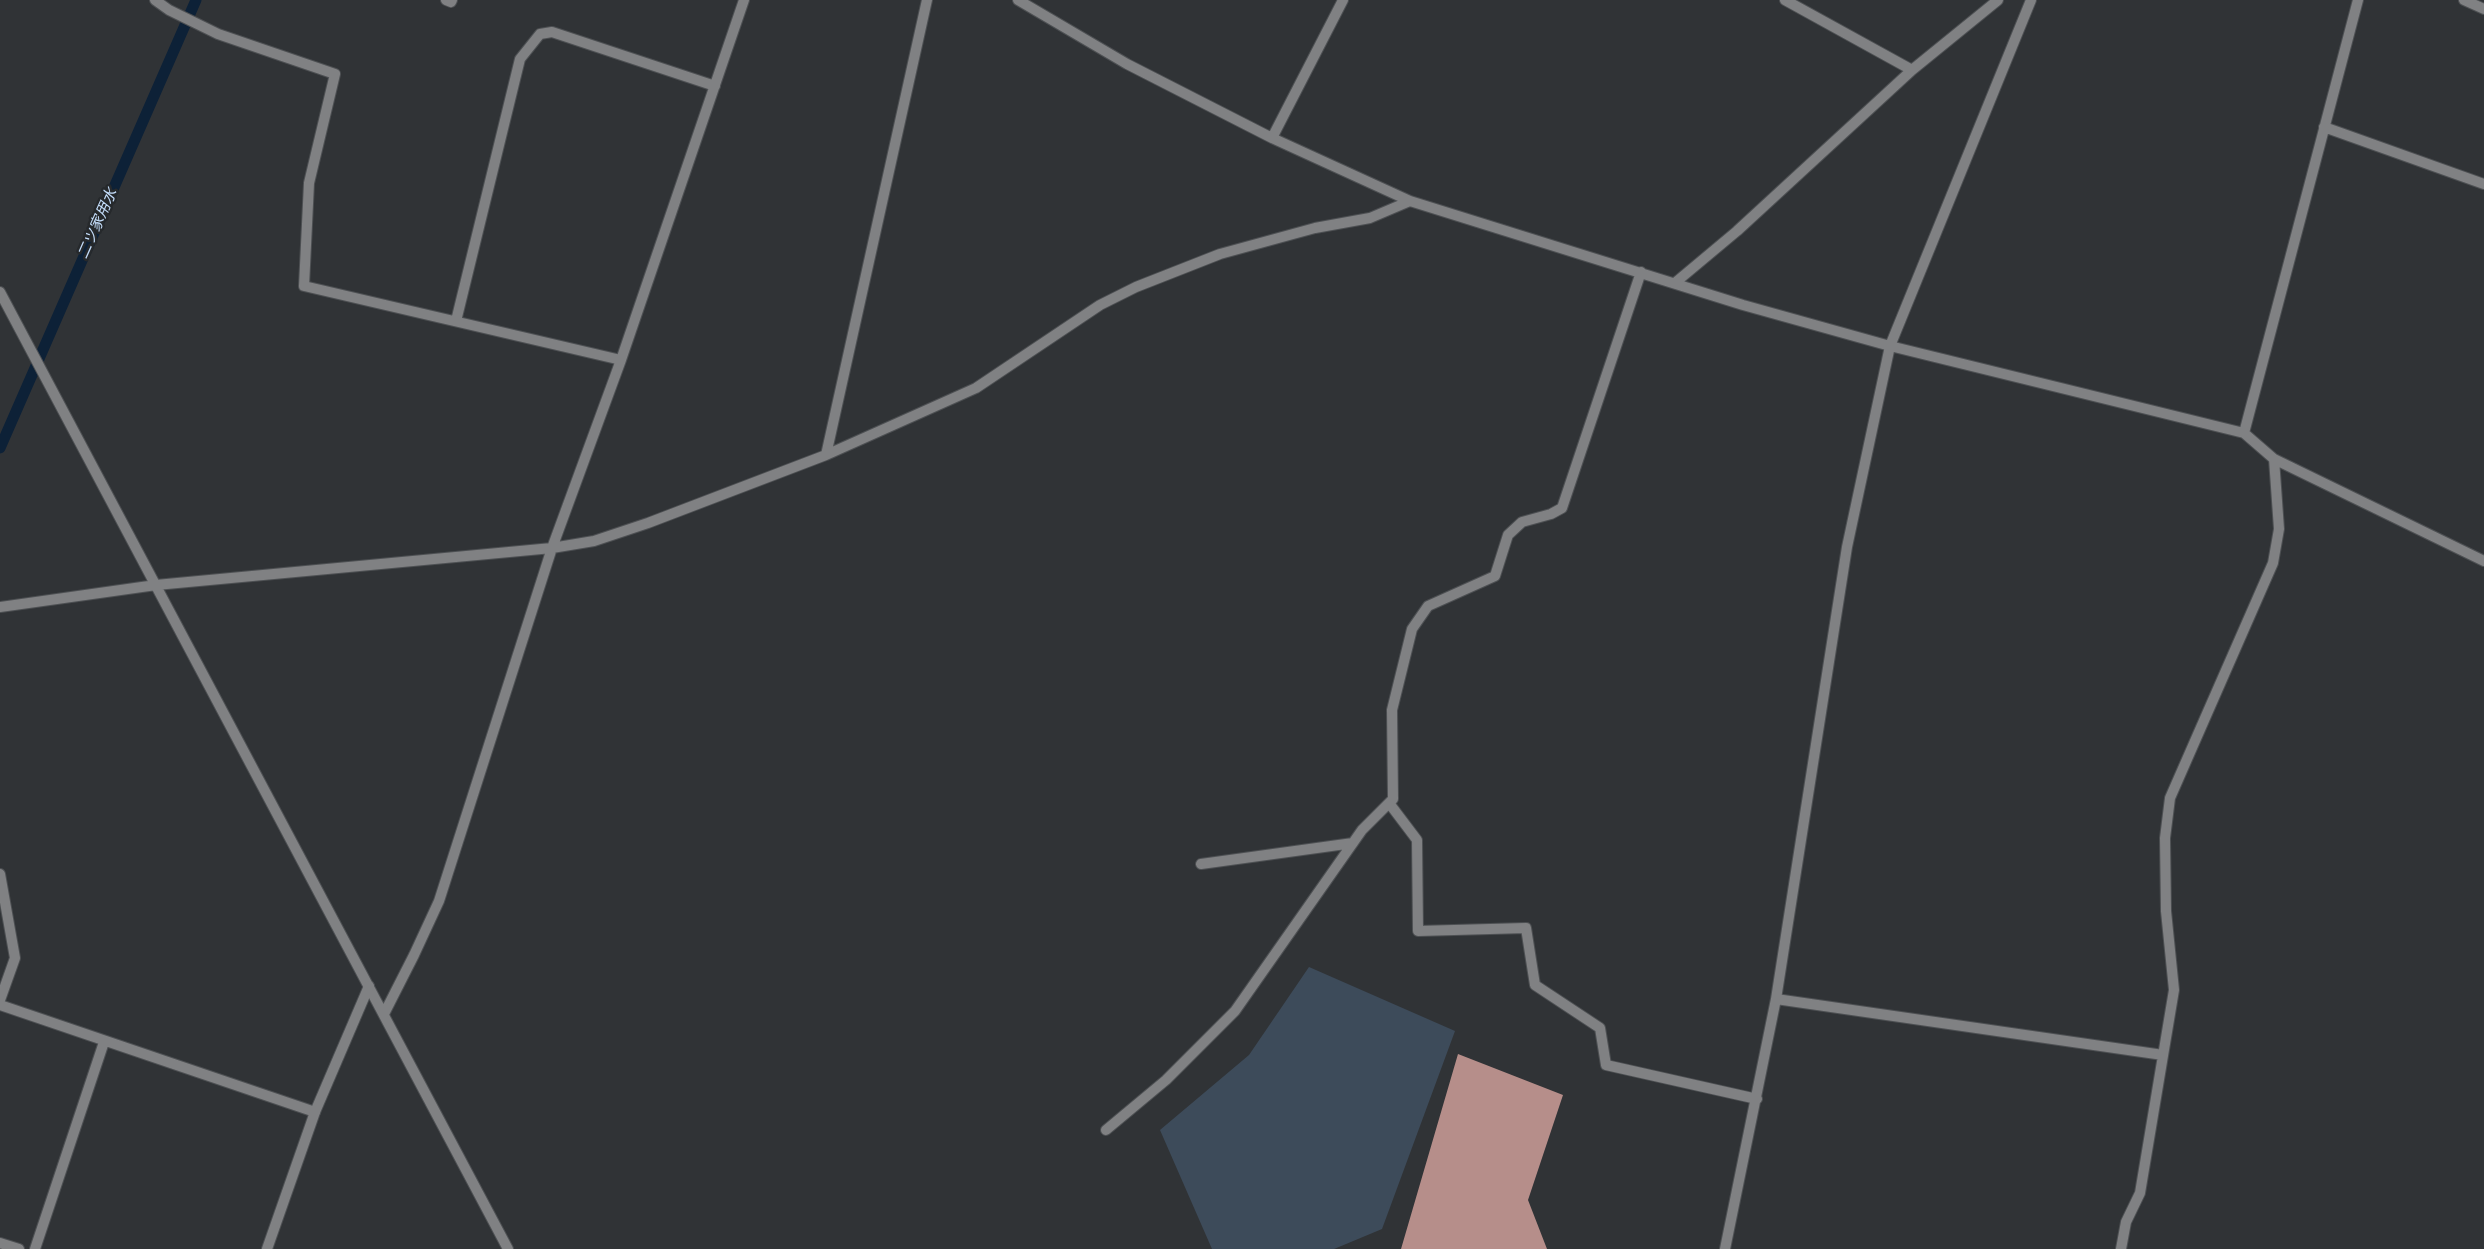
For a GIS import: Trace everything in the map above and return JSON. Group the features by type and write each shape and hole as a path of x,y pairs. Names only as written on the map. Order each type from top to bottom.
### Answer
{"street":[{"path":"155,0 169,10 218,34 335,74 309,183 304,286 621,360"},
{"path":"446,0 451,2 452,0"},
{"path":"384,1014 439,900 552,548 621,360 744,0"},
{"path":"826,455 927,0"},
{"path":"1018,0 1126,64 1272,138 1410,201 1676,282 1743,305 1890,346 2244,433 2274,459 2484,561"},
{"path":"1272,138 1343,0"},
{"path":"1786,0 1912,70"},
{"path":"1676,282 1737,231 1912,70 1998,0"},
{"path":"1725,1249 1776,999 1848,547 1890,346 2031,0"},
{"path":"2244,433 2358,0"},
{"path":"2464,0 2484,9"},
{"path":"456,322 520,59 540,34 552,32 716,86"},
{"path":"2324,127 2484,184"},
{"path":"0,607 156,585 552,548 594,541 648,523 826,455 976,388 1100,305 1136,287 1220,254 1315,228 1370,218 1410,201"},
{"path":"1106,1130 1166,1080 1235,1011 1352,843 1362,830 1393,799 1392,710 1412,629 1428,606 1495,576 1508,535 1522,522 1551,514 1562,508 1641,272"},
{"path":"0,292 508,1249"},
{"path":"2121,1249 2126,1222 2140,1193 2174,990 2166,910 2165,838 2170,798 2273,563 2279,528 2274,459"},
{"path":"1389,803 1417,840 1418,930 1526,928 1535,985 1600,1028 1606,1065 1757,1099"},
{"path":"1201,864 1352,843"},
{"path":"0,874 15,958 0,1000"},
{"path":"267,1249 315,1112 369,986"},
{"path":"1776,999 2163,1055"},
{"path":"0,1005 104,1042 315,1112"},
{"path":"35,1249 104,1042"},
{"path":"0,1243 19,1249"}],"shaded area":[{"path":"1309,967 1455,1031 1382,1229 1334,1249 1212,1249 1160,1130 1249,1055"}],"building":[{"path":"1458,1054 1563,1095 1528,1200 1547,1249 1401,1249"}],"waterway":[{"name":"二ツ家用水","path":"0,448 196,0"}]}
